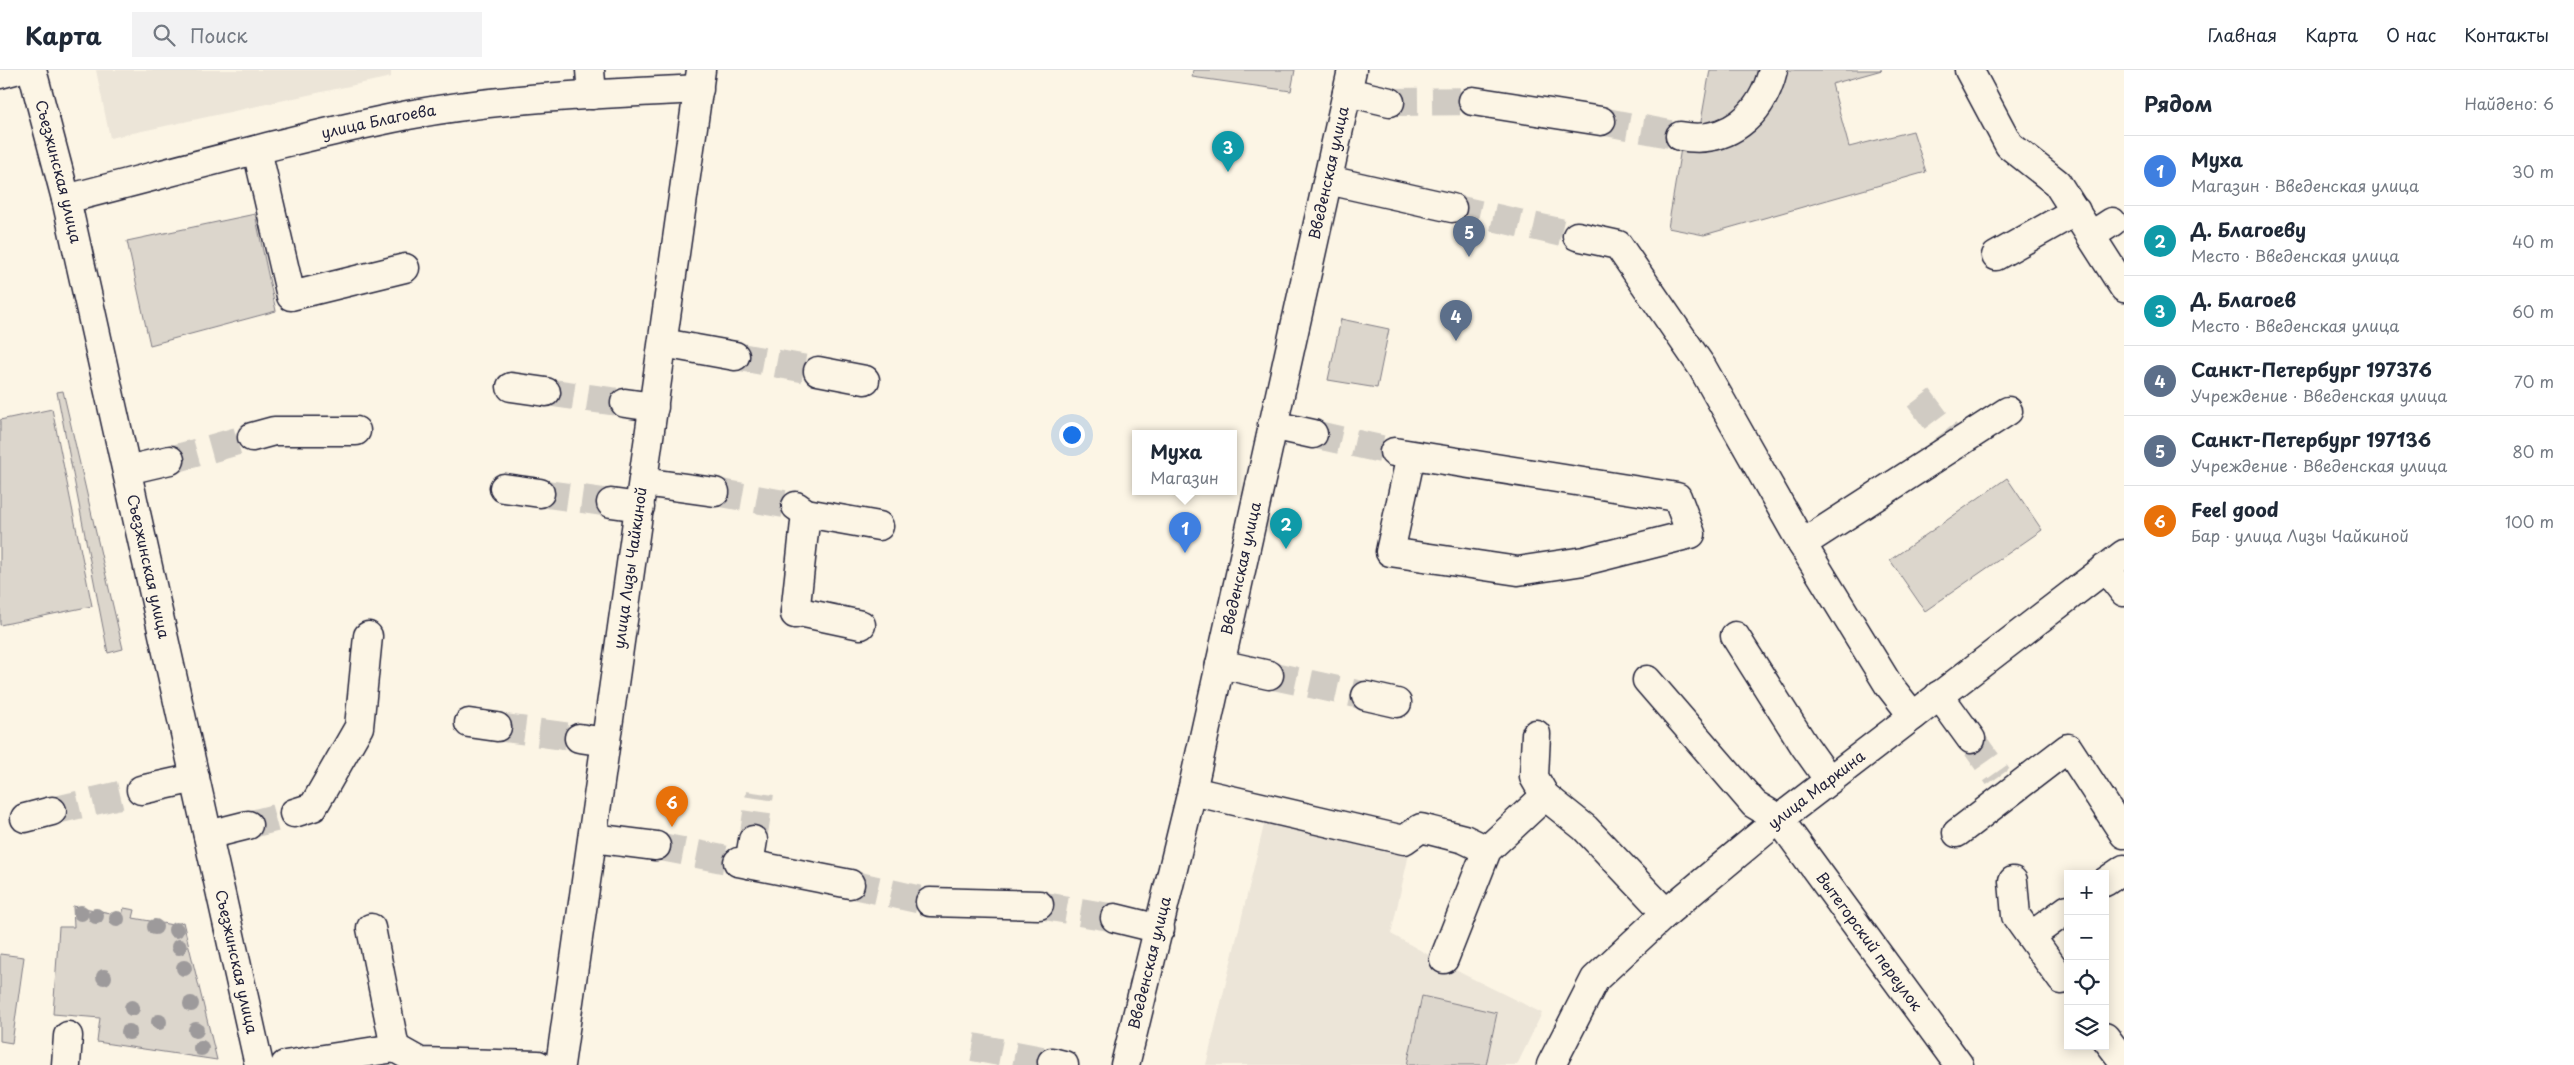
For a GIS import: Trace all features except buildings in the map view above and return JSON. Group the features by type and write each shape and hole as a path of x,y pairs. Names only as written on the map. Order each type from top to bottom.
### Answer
{"street":[{"path":"0,74 14,70"},
{"name":"Съезжинская улица","path":"32,70 66,199 259,1065"},
{"path":"1680,136 1709,138 1730,131 1745,120 1759,103 1771,81 1773,70"},
{"path":"1969,70 2009,145 2057,182 2076,211 2102,228 2124,288"},
{"name":"улица Благоева","path":"66,199 258,150 410,115 547,97 591,82 700,79"},
{"name":"улица Лизы Чайкиной","path":"560,1065 700,79"},
{"path":"1350,81 1390,102"},
{"name":"Введенская улица","path":"1125,1065 1160,929 1192,791 1350,81"},
{"path":"1474,102 1601,120"},
{"path":"258,150 291,296 405,268"},
{"path":"1328,180 1452,208"},
{"path":"1996,256 2076,211"},
{"path":"1577,236 1618,245 1702,367 1802,544 1888,684 1913,716"},
{"path":"663,343 735,356"},
{"path":"818,371 865,380"},
{"path":"511,387 546,392"},
{"path":"625,403 654,407"},
{"path":"1802,544 1950,440 2008,410"},
{"path":"1272,425 1313,434"},
{"path":"252,437 274,431 356,431"},
{"path":"1403,454 1677,497 1691,534 1584,561 1518,571 1390,552 1403,454"},
{"path":"127,470 170,460"},
{"path":"504,488 540,493"},
{"path":"611,503 642,495 714,492"},
{"path":"861,625 795,613 801,510 880,526"},
{"path":"2114,561 2124,592"},
{"name":"улица Маркина","path":"1551,1065 1595,979 1666,913 1779,819 2114,561"},
{"path":"294,812 313,807 359,727 368,636"},
{"path":"1736,636 1804,745 1829,780"},
{"path":"1220,664 1269,675"},
{"path":"1647,680 1754,804 1779,819"},
{"path":"1939,695 1971,739"},
{"path":"1366,696 1397,703"},
{"path":"469,723 497,727"},
{"path":"1536,734 1534,777 1545,796 1585,828 1666,913"},
{"path":"579,738 606,742"},
{"path":"1957,833 2004,785 2068,748 2124,834"},
{"path":"141,790 195,778"},
{"path":"1192,791 1404,840 1422,828 1464,838 1487,850"},
{"path":"1444,959 1487,850 1545,796"},
{"path":"25,818 52,811"},
{"name":"Вытегорский переулок","path":"1779,819 1959,1065"},
{"path":"208,835 248,825"},
{"path":"593,838 656,846"},
{"path":"747,855 850,884"},
{"path":"2109,879 2124,869"},
{"path":"2013,881 2016,916 2062,980"},
{"path":"930,902 1039,905"},
{"path":"2031,936 2064,912"},
{"path":"1115,918 1160,929"},
{"path":"370,928 395,1048"},
{"path":"66,1065 68,1036"},
{"path":"285,1065 395,1048 421,1064 538,1065"}],"shaded area":[{"path":"96,70 391,70 391,77 110,138"},
{"path":"1193,70 1295,70 1291,91 1192,77"},
{"path":"1710,70 1763,70 1759,82 1732,116 1700,127"},
{"path":"1787,70 1882,70 1832,84 1849,147 1913,131 1926,172 1704,235 1668,228 1681,148 1783,83"},
{"path":"255,214 276,311 150,345 127,241"},
{"path":"1341,319 1389,329 1377,388 1328,380"},
{"path":"63,391 123,649 108,653 57,392"},
{"path":"52,409 92,606 0,625 0,420"},
{"path":"2007,478 2042,530 1925,611 1890,560"},
{"path":"1265,821 1409,854 1391,934 1463,974 1542,1013 1517,1065 1206,1065"},
{"path":"73,906 122,915 124,908 135,910 133,918 173,925 183,922 217,1060 97,1042 100,1018 53,1014 59,927 74,927"},
{"path":"0,954 24,957 12,1043 0,1041"},
{"path":"1422,996 1497,1013 1486,1065 1407,1065"}],"tunnel":[{"path":"1390,102 1473,101"},
{"path":"1601,121 1680,136"},
{"path":"1452,208 1577,236"},
{"path":"735,356 818,371"},
{"path":"546,392 625,403"},
{"path":"1919,398 1946,434"},
{"path":"1313,434 1394,452"},
{"path":"170,460 252,437"},
{"path":"715,492 796,506"},
{"path":"540,493 611,503"},
{"path":"1269,675 1366,696"},
{"path":"497,727 579,738"},
{"path":"1971,739 1998,777"},
{"path":"52,811 141,790"},
{"path":"753,840 760,793"},
{"path":"248,825 294,813"},
{"path":"656,846 738,862"},
{"path":"850,884 930,902"},
{"path":"1039,905 1115,918"},
{"path":"973,1047 1052,1062"}],"place":[{"name":"Д. Благоев","path":"1228,172"},
{"name":"Санкт-Петербург 197136","path":"1469,257"},
{"name":"Санкт-Петербург 197376","path":"1456,341"},
{"name":"Д. Благоеву","path":"1286,549"},
{"name":"Муха","path":"1185,553"},
{"name":"Feel good","path":"672,827"}]}
